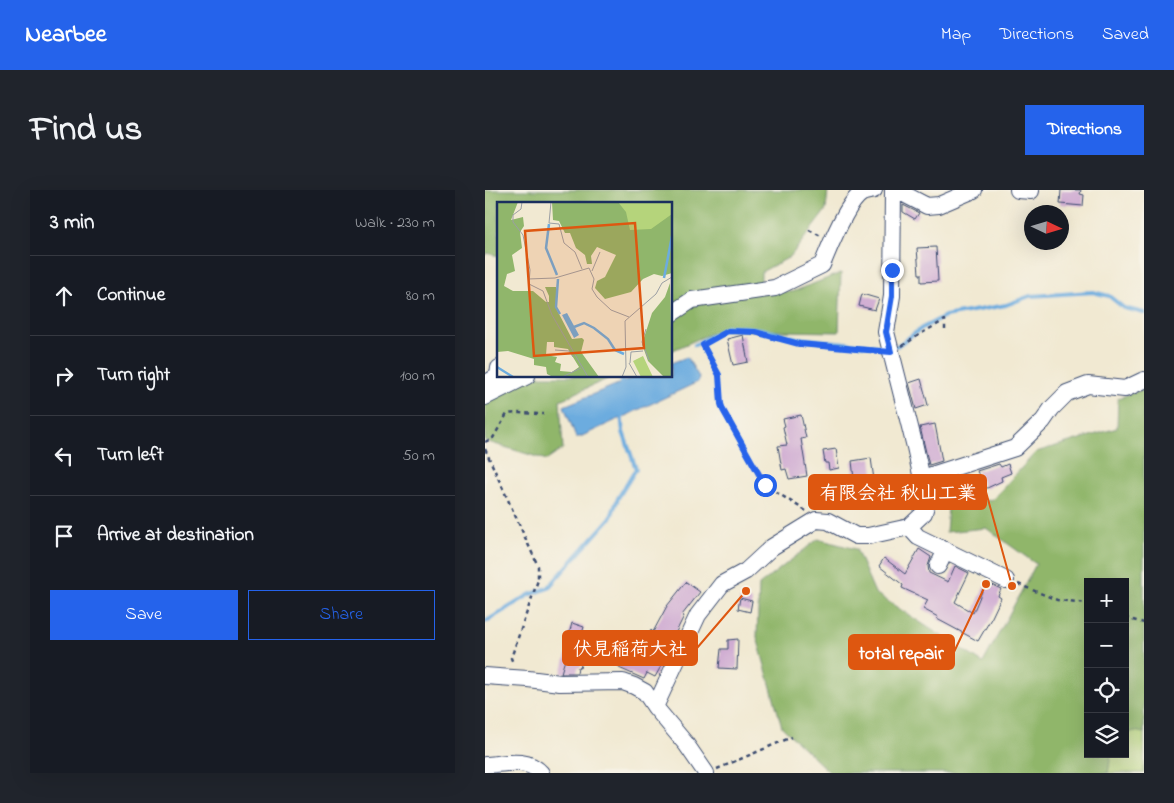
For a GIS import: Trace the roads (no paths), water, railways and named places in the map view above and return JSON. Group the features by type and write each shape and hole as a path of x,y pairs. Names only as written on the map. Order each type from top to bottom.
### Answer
{"street":[{"path":"673,313 692,300 775,288 822,265 834,236 854,200 863,193 874,190"},
{"path":"655,707 698,615 722,584 746,571 772,547 817,520 829,521 856,536 868,536 909,527 924,513 927,502 922,478 886,332 893,287 894,190 927,206 939,205 974,190"},
{"path":"485,384 497,377"},
{"path":"485,397 523,378"},
{"path":"922,478 1015,448 1043,421 1055,402 1067,393 1088,385 1125,388 1144,380"},
{"path":"909,527 918,537 1006,580"},
{"path":"937,566 946,550"},
{"path":"485,676 560,683 623,682 634,686 645,692 655,707 711,771"},
{"path":"485,765 526,763 535,767 541,773"}],"water":[{"path":"687,357 699,377 698,382 580,437 576,437 564,406 633,378 673,378 673,362"}],"waterway":[{"path":"893,346 897,346 922,328 945,316 1006,305 1030,296 1093,292 1109,296 1124,308 1144,313"},
{"path":"695,345 726,327 734,326 761,329 797,338 886,347"},
{"path":"621,386 622,378"},
{"path":"485,622 529,595 548,588 611,517 618,498 636,469 623,432 621,413"}],"place":[{"name":"total repair","path":"986,584"},
{"name":"有限会社 秋山工業","path":"1012,586"},
{"name":"伏見稲荷大社","path":"746,591"}]}
